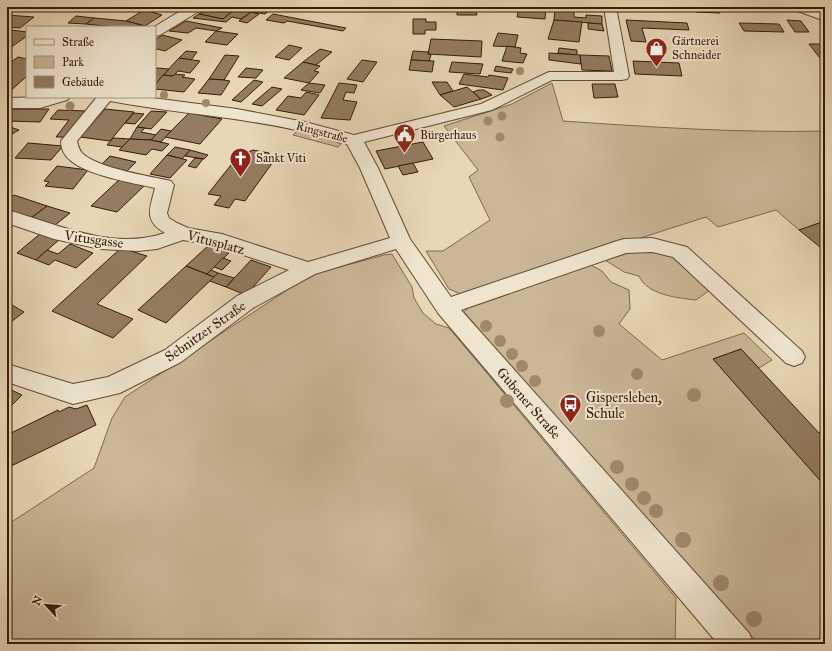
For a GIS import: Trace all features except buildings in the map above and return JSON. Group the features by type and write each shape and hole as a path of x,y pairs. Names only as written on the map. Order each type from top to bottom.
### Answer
{"street":[{"path":"156,31 196,7"},
{"name":"Ringstraße","path":"118,98 231,113 298,125 332,133 353,140 486,106 549,76 622,76 610,7"},
{"path":"800,7 825,17"},
{"path":"7,103 40,103 58,98"},
{"name":"Vitusplatz","path":"104,98 69,141 69,145 75,157 88,164 165,185 158,213 161,221 183,234 215,240 308,269"},
{"name":"Gubener Straße","path":"353,140 370,168 401,241 446,308 738,644"},
{"name":"Vitusgasse","path":"7,216 50,232 102,243 129,244 156,242 183,234"},
{"name":"Sebnitzer Straße","path":"7,373 73,394 112,386 173,356 244,302 308,269 401,241"},
{"path":"446,308 624,246 652,245 680,252 794,357"}],"green space":[{"path":"552,83 563,121 727,130 825,131 825,221 799,230 776,210 718,227 706,217 463,295 449,289 426,251 443,251 490,220 469,177 478,170 444,126 512,104"},
{"path":"297,131 321,136 341,144 338,147 293,135"},
{"path":"639,250 671,255 710,290 696,300 672,297 656,291 643,282 639,276 624,272 605,260"},
{"path":"392,254 412,287 414,298 423,313 436,324 449,328 676,598 675,644 7,644 7,525 94,468 112,418 125,397 310,275"},
{"path":"589,264 602,271 611,282 629,290 630,309 619,324 662,360 744,333 772,360 759,368 741,349 713,359 825,486 825,644 759,644 555,417 464,312 481,295"}],"place":[{"name":"Gärtnerei Schneider","path":"657,68"},
{"name":"Bürgerhaus","path":"405,154"},
{"name":"Sankt Viti","path":"241,178"},
{"name":"Gispersleben, Schule","path":"571,424"}]}
